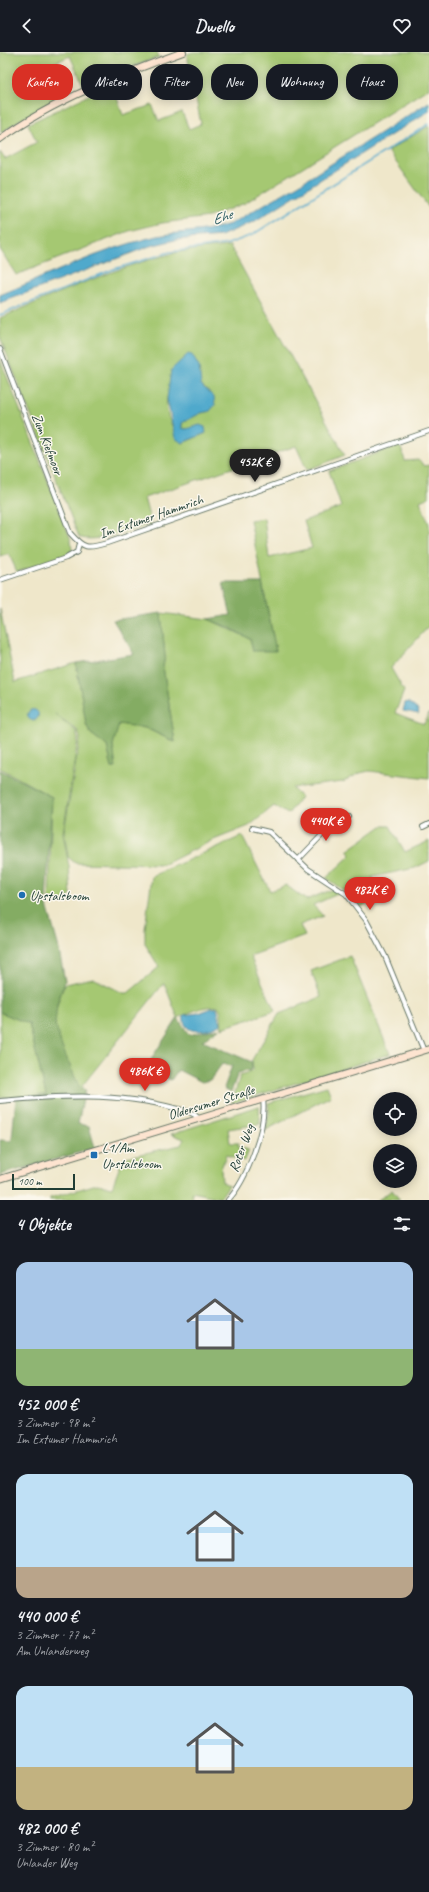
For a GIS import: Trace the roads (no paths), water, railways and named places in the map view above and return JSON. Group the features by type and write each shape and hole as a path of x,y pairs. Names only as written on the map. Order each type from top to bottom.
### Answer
{"main road":[{"path":"0,139 35,117 96,85 183,52"},
{"name":"Oldersumer Straße","path":"0,1179 427,1050"}],"street":[{"name":"Zum Kiefmoor","path":"0,349 70,534 79,544"},
{"name":"Im Extumer Hammrich","path":"79,544 90,548 107,543 429,431"},
{"path":"0,580 66,558 77,552 79,544"},
{"path":"298,860 322,834 349,817"},
{"path":"423,827 429,824"},
{"path":"252,828 269,832 308,869 346,894 366,920 385,956 427,1050"},
{"path":"0,1101 46,1098 113,1097 147,1101 190,1112 199,1119"},
{"name":"Roter Weg","path":"228,1200 237,1187 251,1158 261,1129 263,1099"}],"water":[{"path":"429,102 429,111 255,221 221,236 175,240 150,246 0,303 0,295 74,264 130,243 159,236 210,229 230,224 298,185"},
{"path":"188,354 192,355 199,367 201,384 214,397 215,405 210,411 201,413 182,423 182,428 186,429 200,425 205,427 206,433 182,443 175,438 167,399 171,370"},
{"path":"408,702 418,710 419,714 403,711 405,703"},
{"path":"33,709 37,711 39,715 37,719 33,721 29,719 27,715 29,711"},
{"path":"212,1008 217,1008 221,1024 210,1029 197,1031 191,1030 187,1027 184,1022 184,1015 199,1013"}],"waterway":[{"path":"0,315 114,269 170,252 228,244 252,235 429,124"}],"place":[{"name":"Upstalsboom","path":"22,895"},
{"name":"L1/Am Upstalsboom","path":"94,1155"}],"water label":[{"name":"Ehe","path":"222,217"}]}
